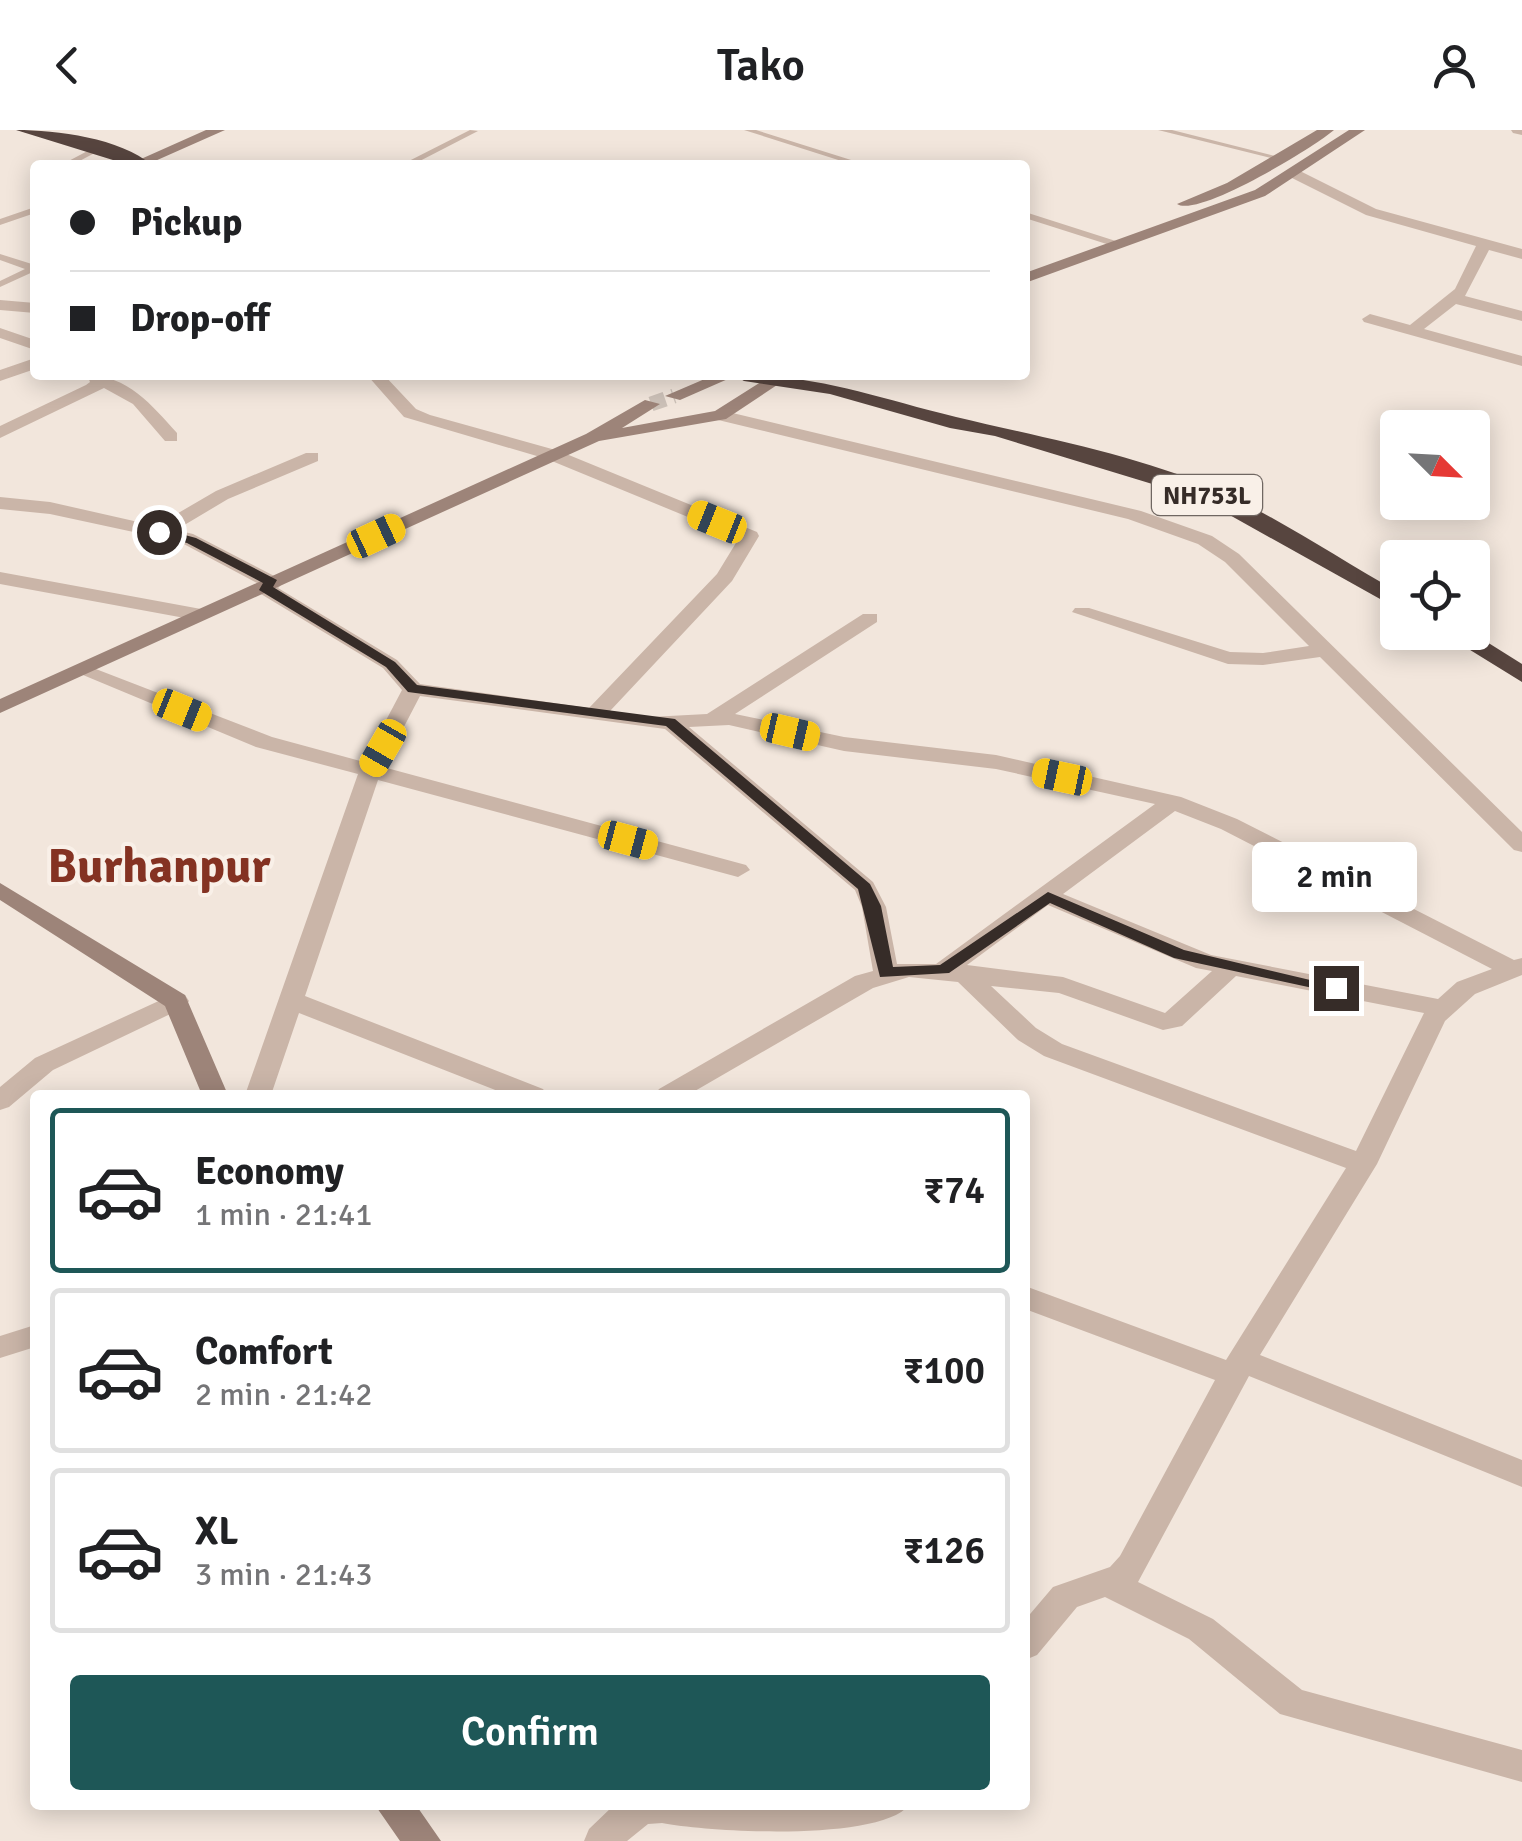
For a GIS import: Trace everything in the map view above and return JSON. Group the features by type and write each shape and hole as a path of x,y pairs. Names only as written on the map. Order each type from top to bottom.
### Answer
{"highway":[{"path":"24,130 100,148 132,160"},
{"name":"NH753L","path":"790,380 832,388 957,424 998,430 1218,499 1380,592"},
{"name":"NH753L","path":"861,380 974,416 998,430"},
{"path":"1482,650 1522,675"}],"main road":[{"path":"151,160 218,130"},
{"path":"1030,262 1232,186 1327,130"},
{"path":"1030,276 1243,201 1295,174 1358,130"},
{"path":"674,396 716,380"},
{"path":"592,438 720,414 776,380"},
{"path":"0,707 592,438 651,404"},
{"path":"0,890 176,1001 214,1090"},
{"path":"397,1810 423,1841"}],"street":[{"path":"1295,174 1371,212 1522,254"},
{"path":"1412,330 1464,286 1484,245"},
{"path":"1453,298 1522,316"},
{"path":"0,306 30,308"},
{"path":"1370,320 1522,361"},
{"path":"0,333 30,343"},
{"path":"0,376 30,365"},
{"path":"0,433 92,389 96,380"},
{"path":"103,380 139,400 171,438"},
{"path":"380,380 410,413 424,420 553,455 750,536 725,577 594,716"},
{"path":"720,414 1170,526 1232,558 1522,846"},
{"path":"0,420 28,421"},
{"path":"159,532 222,495 312,457"},
{"path":"0,503 50,508 192,540 390,664 413,689 594,716 670,722 713,718 844,744 996,762 1173,802 1229,824 1519,967"},
{"path":"0,578 201,615"},
{"path":"1082,612 1228,658 1263,659 1324,650"},
{"path":"713,718 870,618"},
{"path":"81,670 249,738 738,870"},
{"path":"260,1090 294,1001 370,771 413,689"},
{"path":"670,722 865,887 874,906 886,973"},
{"path":"953,971 1173,802"},
{"path":"1048,897 1180,954 1230,968 1442,1008"},
{"path":"1030,1639 1065,1597 1122,1577 1132,1566 1238,1368 1363,1164 1442,1008 1466,988 1519,967"},
{"path":"677,1090 886,973 953,971 1077,988 1162,1022 1172,1020 1230,968"},
{"path":"953,971 1027,1034 1053,1050 1363,1164"},
{"path":"0,1100 44,1064 176,1001"},
{"path":"294,1001 521,1090"},
{"path":"1030,1299 1238,1368 1522,1474"},
{"path":"0,1347 30,1338"},
{"path":"1108,1583 1201,1628 1292,1702 1522,1766"},
{"path":"602,1841 639,1810"},
{"path":"683,1810 812,1834 838,1834 863,1826 884,1810"}],"lane":[{"path":"748,130 847,160"},
{"path":"1162,130 1279,158"},
{"path":"415,160 474,131"},
{"path":"75,160 100,148"},
{"path":"0,222 30,212"},
{"path":"1030,216 1118,246"},
{"path":"0,257 30,267"},
{"path":"0,284 30,269"}],"tunnel":[{"path":"651,404 674,396"}],"district":[{"name":"Burhanpur","path":"159,865"}],"route":[{"path":"159,532 192,540 273,583 263,587 390,664 413,689 635,722 670,722 865,887 874,906 886,973 908,968 944,970 1048,897 1205,962 1336,988"}]}
